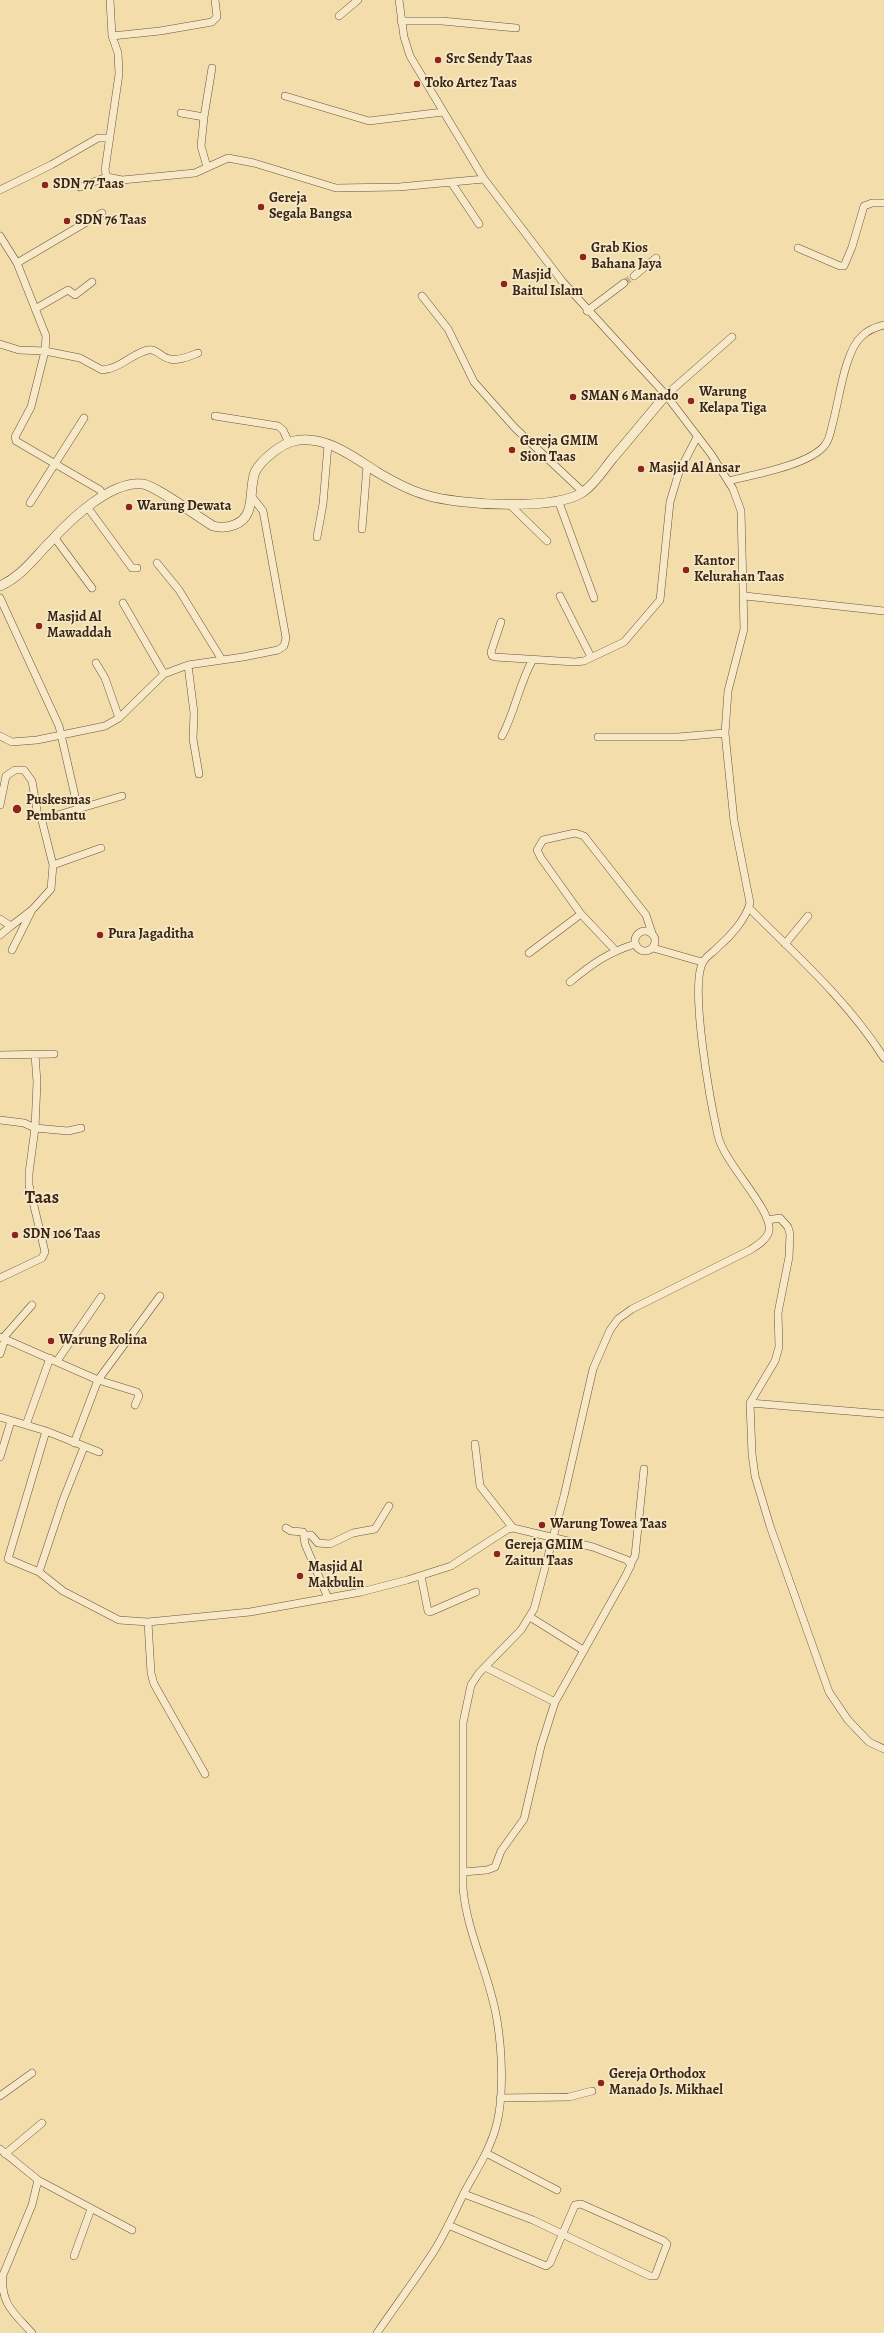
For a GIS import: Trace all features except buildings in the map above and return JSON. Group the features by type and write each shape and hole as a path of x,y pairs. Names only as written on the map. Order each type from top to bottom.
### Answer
{"street":[{"path":"107,178 105,170 119,74 118,53 112,36 110,0"},
{"path":"112,36 171,30 212,22 217,17 215,0"},
{"path":"339,16 358,0"},
{"path":"399,0 401,21 410,56 442,112 484,179 534,247 587,311 666,395 711,454 728,481 741,511 745,596 744,629 728,691 725,733 734,821 743,861 749,908 786,944 848,1010 884,1058"},
{"path":"401,21 442,21 516,28"},
{"path":"207,167 201,146 212,68"},
{"path":"285,96 369,121 442,112"},
{"path":"181,113 204,117"},
{"path":"0,190 51,165 98,138 110,138"},
{"path":"80,187 107,178 122,180 195,173 228,158 254,163 336,188 399,187 484,179"},
{"path":"451,182 479,224"},
{"path":"798,248 844,266 852,247 864,206 872,203 884,203"},
{"path":"17,263 102,213"},
{"path":"0,236 17,263 46,336 45,351 31,407 15,437 16,442 100,490 103,495"},
{"path":"634,276 656,258"},
{"path":"35,308 68,290 75,295 79,294 92,282"},
{"path":"587,311 624,283"},
{"path":"422,296 448,329 474,382 515,428 583,492"},
{"path":"728,481 792,464 814,454 825,445 837,407 843,377 853,349 861,336 884,325"},
{"path":"0,586 9,582 23,571 54,537 103,495 116,488 143,484 155,488 188,511 220,528 238,524 244,519 252,497 255,472 270,456 289,442 304,439 338,448 394,482 426,496 471,503 509,504 569,499 583,492 666,395 732,337"},
{"path":"0,344 19,350 45,351 80,358 102,370 121,365 148,350 154,350 165,358 172,360 198,353"},
{"path":"215,416 278,426 284,430 289,442"},
{"path":"30,503 84,418"},
{"path":"502,622 492,656 532,661 575,662 588,659 624,642 660,600 670,502 679,472 697,437"},
{"path":"317,537 323,504 328,445"},
{"path":"362,529 367,466"},
{"path":"0,736 12,742 60,736 105,726 119,718 164,674 188,665 278,650 284,646 286,638 264,511 252,497"},
{"path":"558,500 594,598"},
{"path":"509,504 547,541"},
{"path":"88,508 132,568 137,568"},
{"path":"54,537 92,588"},
{"path":"157,563 179,590 222,660"},
{"path":"560,596 588,659"},
{"path":"745,596 884,611"},
{"path":"0,598 59,726 60,736 78,810"},
{"path":"123,603 164,674"},
{"path":"502,736 514,710 523,678 532,661"},
{"path":"96,663 105,678 119,718"},
{"path":"188,665 194,713 193,739 199,774"},
{"path":"598,737 678,737 725,733"},
{"path":"0,805 6,776 15,770 24,770 30,775 36,812 41,817 53,865 51,889 32,910 0,935"},
{"path":"41,817 78,810 122,796"},
{"path":"614,950 581,914 541,858 537,850 543,840 575,834 584,836 646,915 654,938 653,948"},
{"path":"53,865 101,848"},
{"path":"377,2333 418,2276 448,2225 486,2152 497,2123 500,2098 501,2067 497,2022 493,1998 466,1907 469,1871 463,1723 471,1685 479,1673 486,1668 521,1630 530,1617 553,1539 593,1369 610,1330 618,1319 647,1300 721,1266 757,1245 768,1232 768,1220 764,1212 731,1162 719,1140 706,1067 699,1004 699,985 702,962 727,938 749,908"},
{"path":"12,950 32,910"},
{"path":"529,953 581,914"},
{"path":"786,944 808,916"},
{"path":"0,919 11,926"},
{"path":"652,933 641,931 634,939 635,944 642,951 653,948 702,962"},
{"path":"570,982 598,959 614,950 635,944"},
{"path":"0,1055 54,1054"},
{"path":"0,1278 42,1258 45,1255 29,1185 29,1173 35,1128 37,1082 35,1055"},
{"path":"0,1120 24,1123 35,1128 68,1131 81,1128"},
{"path":"768,1220 780,1218 788,1227 790,1240 778,1313 779,1347 775,1362 750,1403 752,1454 759,1493 829,1692 848,1720 869,1742 884,1749"},
{"path":"74,1443 98,1380 160,1296"},
{"path":"58,1361 101,1297"},
{"path":"0,1354 3,1338 32,1305"},
{"path":"3,1338 58,1361 98,1380 137,1392 139,1396 135,1405"},
{"path":"26,1425 50,1358"},
{"path":"750,1403 884,1414"},
{"path":"0,1417 46,1431 99,1452"},
{"path":"0,1457 11,1421"},
{"path":"46,1431 8,1554 8,1559 40,1572 62,1592 125,1622 148,1622 250,1612 361,1592 421,1576 450,1566 513,1528"},
{"path":"475,1444 480,1486 513,1528 553,1539 593,1547 631,1563"},
{"path":"40,1572 63,1500 84,1447"},
{"path":"469,1871 492,1869 496,1866 501,1851 524,1819 541,1746 555,1702 583,1650 621,1586 635,1556 644,1468"},
{"path":"304,1535 311,1535 318,1544 327,1545 353,1533 372,1530 376,1527 389,1506"},
{"path":"286,1528 290,1531 301,1530 304,1535 305,1544 328,1598"},
{"path":"421,1576 428,1611 430,1612 476,1592"},
{"path":"530,1617 583,1650"},
{"path":"148,1622 151,1673 154,1684 205,1774"},
{"path":"486,1668 555,1702"},
{"path":"0,2096 32,2073"},
{"path":"500,2098 568,2098 592,2091"},
{"path":"42,2123 3,2152 38,2180 132,2230"},
{"path":"486,2152 557,2190"},
{"path":"32,2333 7,2308 4,2302 2,2278 32,2205 38,2180"},
{"path":"448,2225 542,2266 546,2266 550,2263 562,2234 575,2205 581,2204 667,2244 659,2269 655,2276 650,2276 562,2234 533,2220 464,2194"},
{"path":"74,2256 91,2209"},
{"path":"0,2260 7,2263"}],"tunnel":[{"path":"624,283 634,276"}],"place":[{"name":"Src Sendy Taas","path":"438,60"},
{"name":"Toko Artez Taas","path":"417,84"},
{"name":"SDN 77 Taas","path":"45,185"},
{"name":"Gereja Segala Bangsa","path":"261,207"},
{"name":"SDN 76 Taas","path":"67,221"},
{"name":"Grab Kios Bahana Jaya","path":"583,257"},
{"name":"Masjid Baitul Islam","path":"504,284"},
{"name":"SMAN 6 Manado","path":"573,397"},
{"name":"Warung Kelapa Tiga","path":"691,401"},
{"name":"Gereja GMIM Sion Taas","path":"512,450"},
{"name":"Masjid Al Ansar","path":"641,469"},
{"name":"Warung Dewata","path":"129,507"},
{"name":"Kantor Kelurahan Taas","path":"686,570"},
{"name":"Masjid Al Mawaddah","path":"39,626"},
{"name":"Puskesmas Pembantu","path":"17,809"},
{"name":"Pura Jagaditha","path":"100,935"},
{"name":"SDN 106 Taas","path":"15,1235"},
{"name":"Warung Rolina","path":"51,1341"},
{"name":"Warung Towea Taas","path":"542,1525"},
{"name":"Gereja GMIM Zaitun Taas","path":"497,1554"},
{"name":"Masjid Al Makbulin","path":"300,1576"},
{"name":"Gereja Orthodox Manado Js. Mikhael","path":"601,2083"}],"district":[{"name":"Taas","path":"42,1199"}]}
